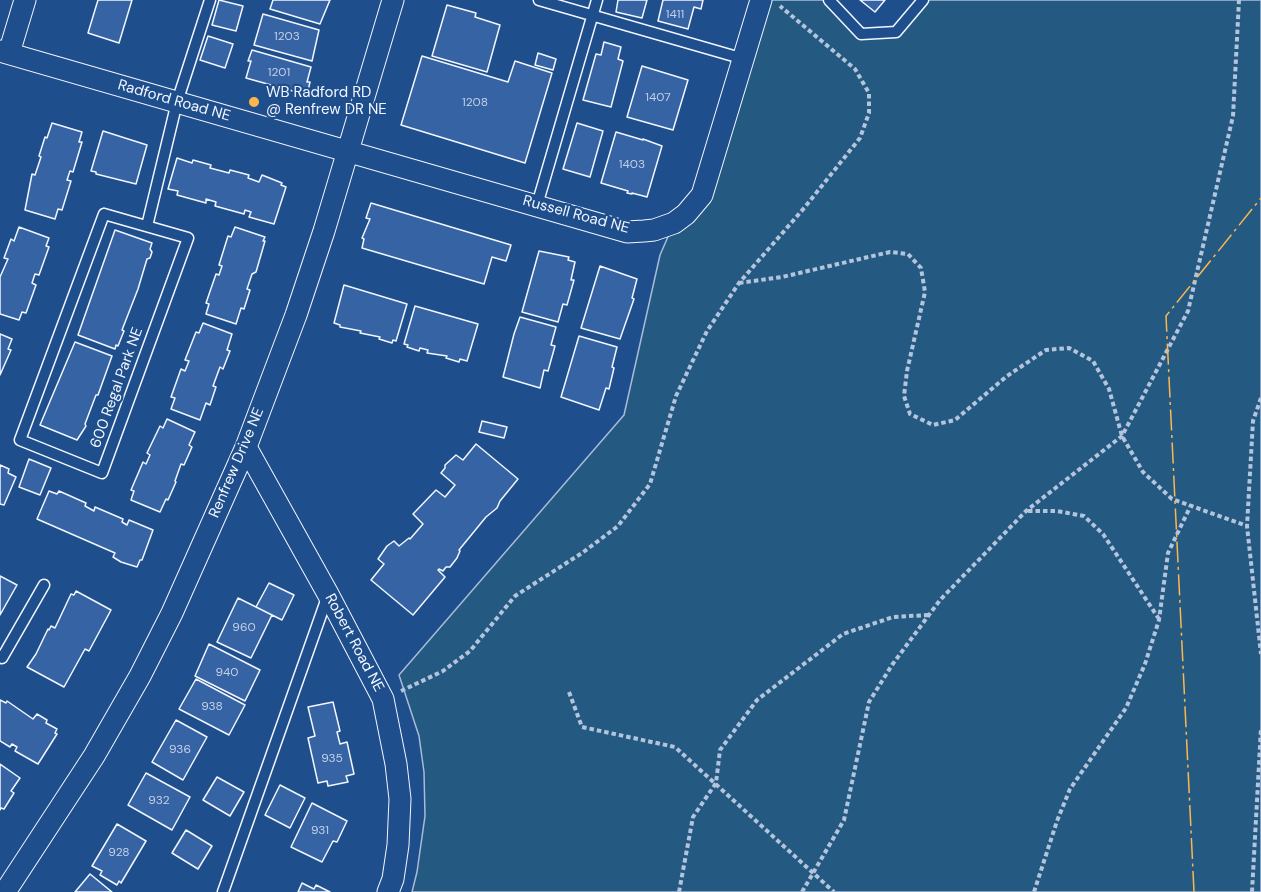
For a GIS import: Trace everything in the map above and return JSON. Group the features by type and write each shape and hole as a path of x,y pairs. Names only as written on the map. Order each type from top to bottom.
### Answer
{"street":[{"path":"4,52 25,0"},
{"name":"Renfrew Drive NE","path":"5,892 94,756 140,676 172,613 246,447 296,315 324,231 393,0"},
{"name":"Russell Road NE","path":"347,151 627,232 654,230 674,223 695,205 707,184 761,0"},
{"name":"Radford Road NE","path":"4,52 347,151"},
{"name":"Robert Road NE","path":"246,447 328,594 383,699 396,764 400,799 398,845 393,879 388,892"}],"lane":[{"path":"147,226 177,102 210,0"},
{"path":"539,0 744,59"},
{"path":"537,205 597,0"},
{"path":"829,0 861,34 896,33 923,0"},
{"name":"600 Regal Park NE","path":"104,214 147,226 188,238 102,473 20,441 104,214"},
{"path":"0,657 2,658 44,585"},
{"path":"223,892 328,594"}],"path":[{"path":"383,699 443,671 470,651 515,596 582,553 618,526 650,484 676,396 707,331 739,283 805,207 860,138 869,113 869,93 855,69 773,0"},
{"path":"802,892 844,820 869,702 892,665 940,600 1026,511 1122,436 1188,311 1233,116 1239,0"},
{"path":"739,283 782,277 890,252 908,254 921,268 925,291 907,371 904,396 910,414 933,425 955,420 1007,376 1046,350 1070,348 1093,361 1109,388 1122,436 1143,472 1172,499 1247,526"},
{"path":"1261,398 1254,421 1247,526 1261,654"},
{"path":"1034,892 1070,789 1126,708 1145,664 1159,620 1168,553 1191,505"},
{"path":"1026,511 1057,511 1084,516 1104,534 1159,620"},
{"path":"679,892 693,817 716,783 720,750 757,700 843,634 893,617 929,615"},
{"path":"568,692 582,727 675,747 834,892"},
{"path":"1252,892 1261,728"}],"shaded area":[{"path":"761,0 829,0 861,34 896,32 923,0 1261,0 1261,892 412,892 425,816 424,772 419,736 399,675 624,415 660,255 674,223 686,214"}],"building":[{"path":"98,0 132,0 119,43 88,33"},
{"path":"219,0 243,6 236,31 212,25"},
{"path":"273,0 330,0 320,24 270,9"},
{"path":"618,0 647,0 642,18 616,12"},
{"path":"663,0 703,0 701,9 694,7 688,29 658,21"},
{"path":"860,0 885,0 875,12"},
{"path":"447,5 476,13 475,17 500,25 487,72 432,56"},
{"path":"263,14 319,30 312,61 254,45"},
{"path":"208,36 233,44 225,68 200,60"},
{"path":"604,42 621,47 618,59 623,61 611,107 583,100 596,54 601,55"},
{"path":"252,50 311,67 307,82 310,82 307,95 246,78"},
{"path":"538,53 556,59 553,70 535,65"},
{"path":"422,56 508,82 515,61 552,73 525,163 401,125"},
{"path":"642,66 688,80 673,130 627,117"},
{"path":"52,123 82,132 79,142 82,142 73,172 70,171 67,180 71,181 62,210 58,209 55,219 25,210 32,174 35,175 45,137 47,138"},
{"path":"577,123 603,131 590,177 563,169"},
{"path":"103,131 147,145 136,184 91,171"},
{"path":"616,132 662,146 647,197 627,193 628,191 601,183"},
{"path":"177,158 192,163 193,160 211,165 210,168 229,173 230,170 249,175 248,178 259,182 262,175 282,183 281,185 286,187 274,224 249,217 251,212 245,210 244,214 215,206 216,202 206,199 206,203 177,195 178,191 168,189"},
{"path":"371,203 511,245 506,261 492,257 484,284 362,248 364,239 362,238 370,219 366,218"},
{"path":"19,227 49,238 46,246 49,247 39,275 35,274 32,283 36,285 26,313 22,312 19,320 0,314 0,277 8,259 4,258 11,239 14,241"},
{"path":"235,227 265,237 256,272 252,274 247,289 250,290 244,309 241,308 236,324 206,314 209,304 206,303 216,274 219,275 222,266 219,265 228,236 231,237"},
{"path":"115,230 152,243 150,249 152,252 150,258 147,259 122,330 124,331 115,349 78,335"},
{"path":"539,251 569,257 568,260 575,262 571,280 574,280 567,305 563,304 558,322 522,312"},
{"path":"600,266 637,279 632,298 634,299 620,339 581,328"},
{"path":"344,285 407,304 396,341 393,340 392,343 379,339 380,337 360,333 361,331 340,327 334,323"},
{"path":"415,306 478,324 467,361 460,359 459,362 446,358 447,356 427,353 428,350 420,348 419,351 404,344"},
{"path":"520,317 556,327 551,345 555,346 548,371 544,370 540,388 503,377"},
{"path":"203,323 232,334 227,350 230,351 223,369 220,367 213,386 216,387 210,405 206,403 200,420 171,409 175,398 171,397 181,369 185,371 189,361 185,360 196,332 199,333"},
{"path":"0,334 12,339 8,349 11,350 0,375"},
{"path":"579,336 617,347 609,389 606,388 599,410 561,397"},
{"path":"75,342 112,356 86,426 77,440 40,425"},
{"path":"167,419 195,432 189,445 192,447 184,465 181,464 176,482 160,512 131,500 134,491 131,490 143,462 146,464 150,455 147,453 160,426 163,428"},
{"path":"482,421 507,427 504,438 479,432"},
{"path":"476,444 518,479 497,508 486,517 459,550 457,558 450,567 446,567 443,571 438,570 445,577 413,615 371,580 384,564 378,559 387,546 394,541 399,546 410,539 423,524 413,514 436,490 445,497 455,485 441,473 445,465 456,455 463,460"},
{"path":"29,459 51,468 40,495 19,487"},
{"path":"0,465 9,469 8,473 16,477 4,505 0,504"},
{"path":"49,491 57,494 59,491 86,503 85,506 94,511 95,507 123,519 122,522 127,525 129,520 153,530 142,560 137,567 113,557 115,553 37,519"},
{"path":"0,576 17,585 0,615"},
{"path":"269,583 294,595 282,620 256,607"},
{"path":"76,591 111,610 89,651 85,649 64,687 27,667 48,629 51,626 55,628 71,594 74,595"},
{"path":"238,598 272,615 251,658 217,642"},
{"path":"209,644 260,670 245,701 195,676"},
{"path":"196,679 245,705 229,735 179,709"},
{"path":"0,700 6,703 7,701 33,719 37,714 57,729 55,733 57,734 38,764 15,751 17,747 12,744 10,747 0,741"},
{"path":"333,702 340,731 337,732 340,744 347,742 354,774 346,776 348,782 328,786 327,781 318,783 308,738 315,736 308,707"},
{"path":"176,720 207,737 183,780 152,762"},
{"path":"0,764 20,778 11,791 14,793 4,809 0,810"},
{"path":"146,773 190,797 172,830 128,805"},
{"path":"217,777 244,792 230,816 203,800"},
{"path":"280,785 305,798 290,828 265,815"},
{"path":"312,803 347,821 337,842 333,841 322,862 291,847"},
{"path":"117,824 146,841 121,883 119,881 117,885 100,875 102,871 92,866"},
{"path":"186,830 212,846 198,869 172,853"},
{"path":"90,874 112,892 75,892"},
{"path":"302,883 314,889 316,885 330,892 298,892"}],"power":[{"path":"1194,892 1166,316 1261,198"}],"place":[{"name":"WB Radford RD @ Renfrew DR NE","path":"254,102"}]}
